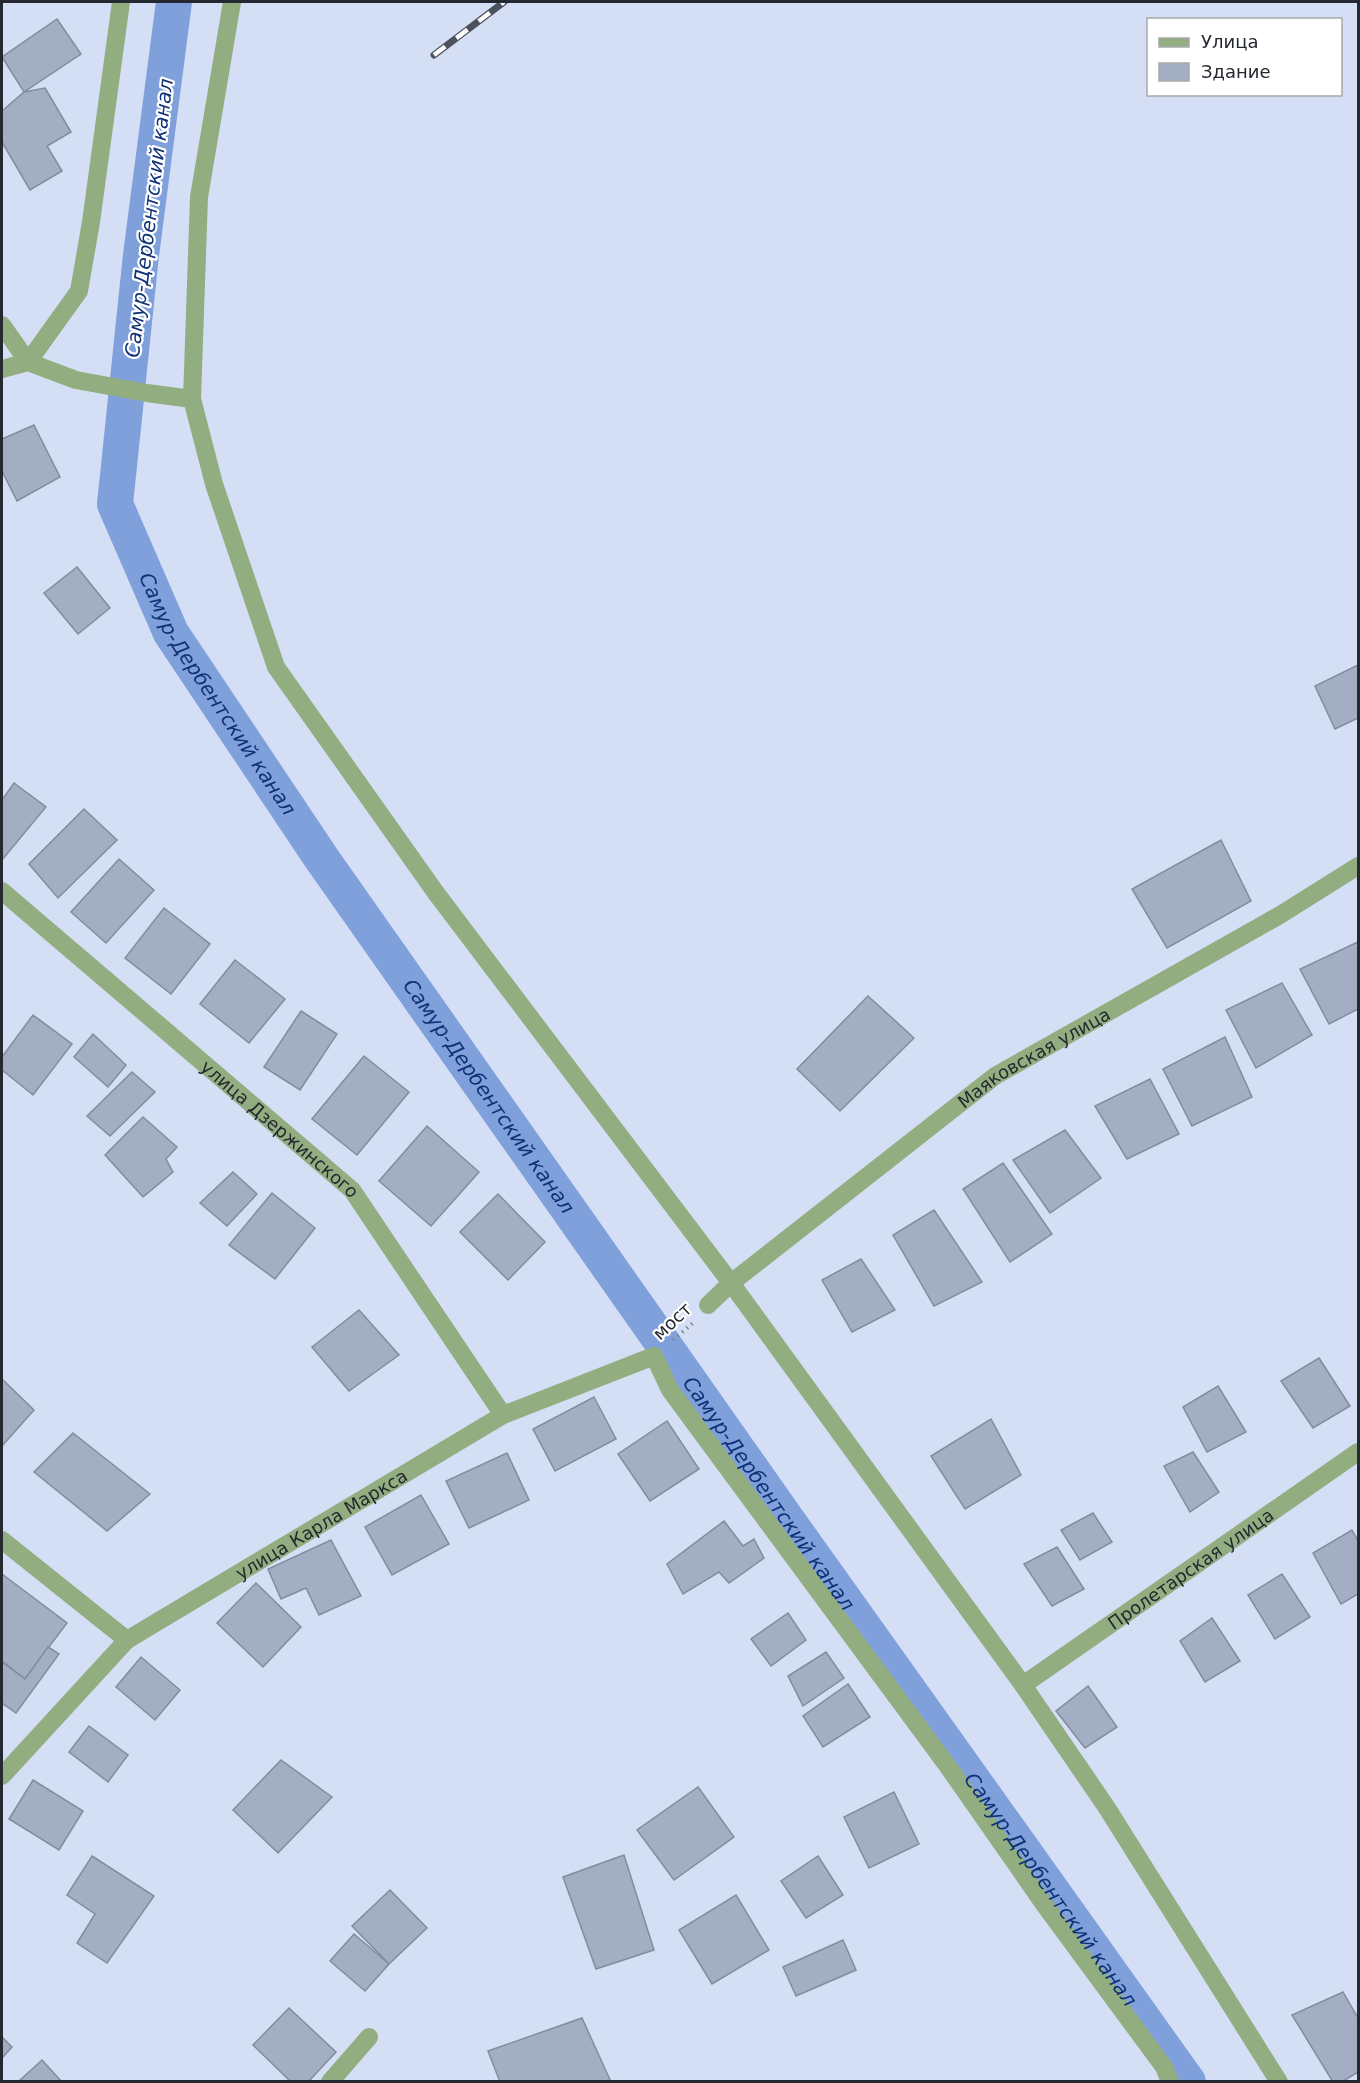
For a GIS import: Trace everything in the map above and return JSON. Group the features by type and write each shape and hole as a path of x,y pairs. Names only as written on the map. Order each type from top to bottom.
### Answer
{"street":[{"path":"2,369 28,362 79,291 91,222 121,2"},
{"path":"231,2 199,197 192,399 214,484 276,667 436,893 731,1283 1023,1684 1107,1808 1279,2082"},
{"path":"2,325 28,362 76,380 192,399"},
{"name":"Маяковская улица","path":"708,1305 731,1283 995,1076 1270,921 1359,866"},
{"name":"улица Дзержинского","path":"2,891 352,1191 503,1415"},
{"path":"654,1356 670,1390 949,1768 1046,1907 1164,2067 1170,2082"},
{"name":"улица Карла Маркса","path":"2,1776 127,1640 503,1415 654,1356"},
{"name":"Пролетарская улица","path":"1023,1684 1359,1452"},
{"path":"2,1540 127,1640"},
{"path":"330,2082 369,2037"}],"path":[{"name":"мост","path":"654,1356 696,1321 708,1305"}],"building":[{"path":"57,19 81,54 24,92 2,57"},
{"path":"45,88 71,132 47,146 62,171 30,190 2,142 2,111 24,92"},
{"path":"34,425 60,477 17,501 2,471 2,439"},
{"path":"77,567 110,608 78,634 44,593"},
{"path":"1358,665 1358,718 1335,729 1315,686"},
{"path":"14,783 46,807 2,860 2,800"},
{"path":"84,809 117,840 58,898 29,864"},
{"path":"1221,840 1251,901 1167,948 1132,889"},
{"path":"119,859 154,890 106,943 71,912"},
{"path":"164,908 210,944 171,994 125,958"},
{"path":"1358,942 1358,1009 1329,1024 1300,969"},
{"path":"235,960 285,999 249,1043 200,1004"},
{"path":"1282,983 1312,1035 1256,1068 1226,1010"},
{"path":"868,996 914,1038 840,1111 797,1069"},
{"path":"301,1011 337,1034 300,1090 264,1067"},
{"path":"33,1015 72,1044 33,1095 2,1070 2,1057"},
{"path":"93,1034 126,1065 108,1087 74,1057"},
{"path":"1225,1037 1252,1097 1192,1126 1163,1069"},
{"path":"364,1056 409,1092 357,1155 312,1119"},
{"path":"132,1072 155,1092 110,1136 87,1116"},
{"path":"1150,1079 1179,1134 1127,1159 1095,1106"},
{"path":"143,1117 177,1147 166,1159 173,1172 143,1197 105,1155"},
{"path":"427,1126 479,1172 431,1226 379,1181"},
{"path":"1065,1130 1101,1178 1050,1213 1013,1160"},
{"path":"1003,1163 1052,1234 1010,1262 963,1189"},
{"path":"233,1172 257,1194 227,1226 200,1203"},
{"path":"272,1193 315,1228 275,1279 229,1245"},
{"path":"498,1194 545,1242 508,1280 460,1232"},
{"path":"934,1210 982,1282 934,1306 893,1235"},
{"path":"861,1259 895,1310 852,1332 822,1280"},
{"path":"359,1310 399,1355 349,1391 312,1347"},
{"path":"1319,1358 1350,1406 1313,1428 1281,1381"},
{"path":"2,1379 34,1410 2,1446"},
{"path":"1218,1386 1246,1432 1207,1452 1183,1407"},
{"path":"594,1397 616,1439 555,1471 533,1429"},
{"path":"991,1419 1021,1475 965,1509 931,1456"},
{"path":"667,1421 699,1469 650,1501 618,1454"},
{"path":"73,1433 150,1494 107,1531 34,1472"},
{"path":"1193,1452 1219,1492 1190,1512 1164,1466"},
{"path":"507,1453 529,1500 469,1528 446,1481"},
{"path":"421,1495 449,1544 392,1575 365,1527"},
{"path":"1093,1513 1112,1542 1080,1560 1061,1530"},
{"path":"724,1521 743,1546 754,1539 764,1558 729,1583 719,1572 683,1594 667,1564"},
{"path":"1352,1530 1358,1541 1358,1594 1341,1604 1313,1553"},
{"path":"331,1540 361,1596 319,1615 306,1588 281,1599 268,1569"},
{"path":"1057,1547 1084,1589 1052,1606 1024,1564"},
{"path":"2,1574 67,1623 25,1679 2,1661"},
{"path":"1282,1574 1310,1617 1275,1639 1248,1595"},
{"path":"256,1583 301,1627 263,1667 217,1623"},
{"path":"788,1613 806,1640 771,1666 751,1639"},
{"path":"1212,1618 1240,1661 1205,1682 1180,1641"},
{"path":"48,1647 59,1654 16,1713 2,1703 2,1662 25,1679"},
{"path":"826,1652 844,1678 803,1706 788,1676"},
{"path":"141,1657 180,1690 155,1720 116,1687"},
{"path":"848,1684 870,1717 823,1747 803,1716"},
{"path":"1088,1686 1117,1727 1085,1748 1056,1711"},
{"path":"89,1726 128,1755 108,1782 69,1752"},
{"path":"281,1760 332,1797 278,1853 233,1810"},
{"path":"33,1780 83,1811 59,1850 9,1819"},
{"path":"698,1787 734,1837 674,1880 637,1830"},
{"path":"894,1792 919,1844 869,1868 844,1817"},
{"path":"624,1855 654,1950 596,1969 563,1877"},
{"path":"92,1856 154,1896 107,1963 77,1943 95,1914 67,1895"},
{"path":"818,1856 843,1895 806,1918 781,1881"},
{"path":"390,1890 427,1928 389,1964 352,1926"},
{"path":"736,1895 769,1950 712,1984 679,1930"},
{"path":"354,1934 389,1964 365,1991 330,1961"},
{"path":"843,1940 856,1970 796,1996 783,1967"},
{"path":"1343,1992 1358,2018 1358,2072 1342,2082 1333,2082 1292,2015"},
{"path":"289,2008 336,2052 308,2082 291,2082 253,2045"},
{"path":"582,2018 611,2082 500,2082 488,2051"},
{"path":"2,2037 12,2047 2,2058"},
{"path":"42,2060 62,2082 18,2082"}],"waterway":[{"name":"Самур-Дербентский канал","path":"174,2 141,255 115,504 171,633 322,859 785,1517 1188,2082"}],"railway":[{"path":"434,55 504,2"}]}
